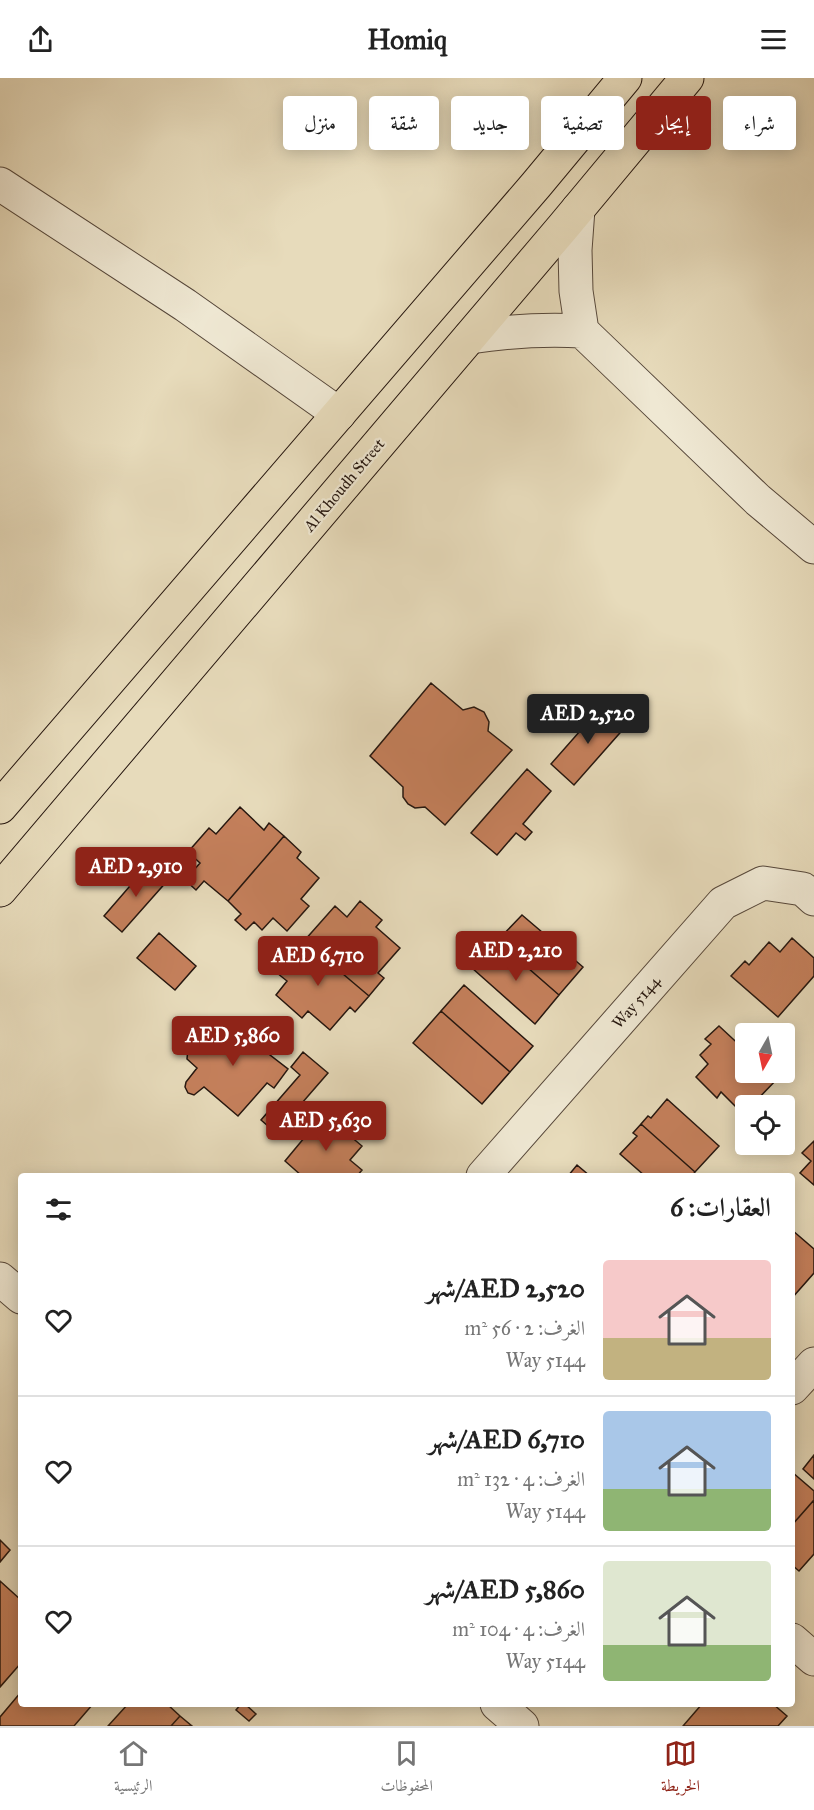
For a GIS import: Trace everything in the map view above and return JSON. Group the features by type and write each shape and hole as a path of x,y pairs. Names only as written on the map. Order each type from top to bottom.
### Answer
{"main road":[{"path":"1,806 529,194 626,78"},
{"name":"Al Khoudh Street","path":"0,890 687,78"}],"street":[{"path":"0,184 185,304 339,414"},
{"path":"578,209 575,250 576,291 582,332 758,500 814,547"},
{"path":"470,337 506,331 544,329 582,332"},
{"name":"Way 5144","path":"486,1173 723,903 763,884 803,889 814,899"},
{"path":"0,1279 18,1294"},
{"path":"795,1385 814,1364"},
{"path":"795,1643 814,1659"},
{"path":"500,1707 522,1726"}],"building":[{"path":"431,683 463,710 474,707 484,712 489,722 488,731 512,750 445,825 425,807 415,808 408,804 403,797 403,787 370,756"},
{"path":"602,706 626,726 574,785 551,764"},
{"path":"527,769 551,791 523,824 532,832 525,840 516,833 497,855 471,833"},
{"path":"240,807 264,830 269,823 284,836 228,901 204,881 196,890 185,880 200,863 188,852 209,828 216,834"},
{"path":"284,836 301,852 297,858 319,878 301,899 309,906 287,931 273,918 262,930 254,922 246,930 235,920 241,914 228,901"},
{"path":"149,864 168,880 122,932 104,916"},
{"path":"360,901 382,920 376,927 400,948 378,973 384,978 369,996 304,941 335,906 347,917"},
{"path":"522,915 583,967 559,995 497,941"},
{"path":"159,933 196,966 175,990 137,958"},
{"path":"792,938 814,958 814,976 778,1017 731,976 745,961 749,965 769,942 780,952"},
{"path":"304,941 369,996 355,1012 350,1007 330,1030 308,1011 302,1018 276,995 287,981 277,973"},
{"path":"497,941 559,995 535,1024 472,968"},
{"path":"464,985 533,1046 510,1072 441,1011"},
{"path":"441,1011 510,1072 482,1104 413,1043"},
{"path":"230,1017 244,1020 249,1029 248,1038 288,1069 274,1088 267,1083 238,1116 204,1087 194,1095 188,1093 185,1087 186,1082 197,1068 187,1059 188,1048 197,1042 206,1047 218,1036 218,1029 222,1022"},
{"path":"719,1026 735,1041 735,1083 773,1083 762,1095 735,1095 735,1106 721,1092 717,1098 696,1077 708,1064 700,1055 711,1044 705,1039"},
{"path":"303,1052 328,1073 276,1133 261,1120 300,1075 291,1067"},
{"path":"667,1099 719,1146 695,1172 641,1124 648,1116 651,1118"},
{"path":"324,1114 362,1146 350,1160 362,1170 360,1173 299,1173 285,1161"},
{"path":"641,1124 695,1172 642,1173 620,1154 637,1136 633,1133"},
{"path":"814,1141 814,1185 800,1173 811,1161 802,1153"},
{"path":"577,1165 586,1173 570,1173"},
{"path":"795,1233 814,1249 814,1273 795,1295"},
{"path":"814,1455 814,1479 803,1469"},
{"path":"795,1475 814,1491 814,1500 795,1522"},
{"path":"814,1500 814,1554 799,1571 795,1568 795,1522"},
{"path":"0,1540 10,1550 0,1562"},
{"path":"0,1581 18,1597 18,1666 0,1687"},
{"path":"18,1696 18,1707 90,1707 74,1726 0,1726 0,1717"},
{"path":"125,1707 170,1707 180,1716 171,1726 108,1726"},
{"path":"238,1707 248,1707 256,1714 249,1721 236,1710"},
{"path":"699,1707 776,1707 787,1716 778,1726 683,1726"},
{"path":"180,1716 192,1726 171,1726"}]}
